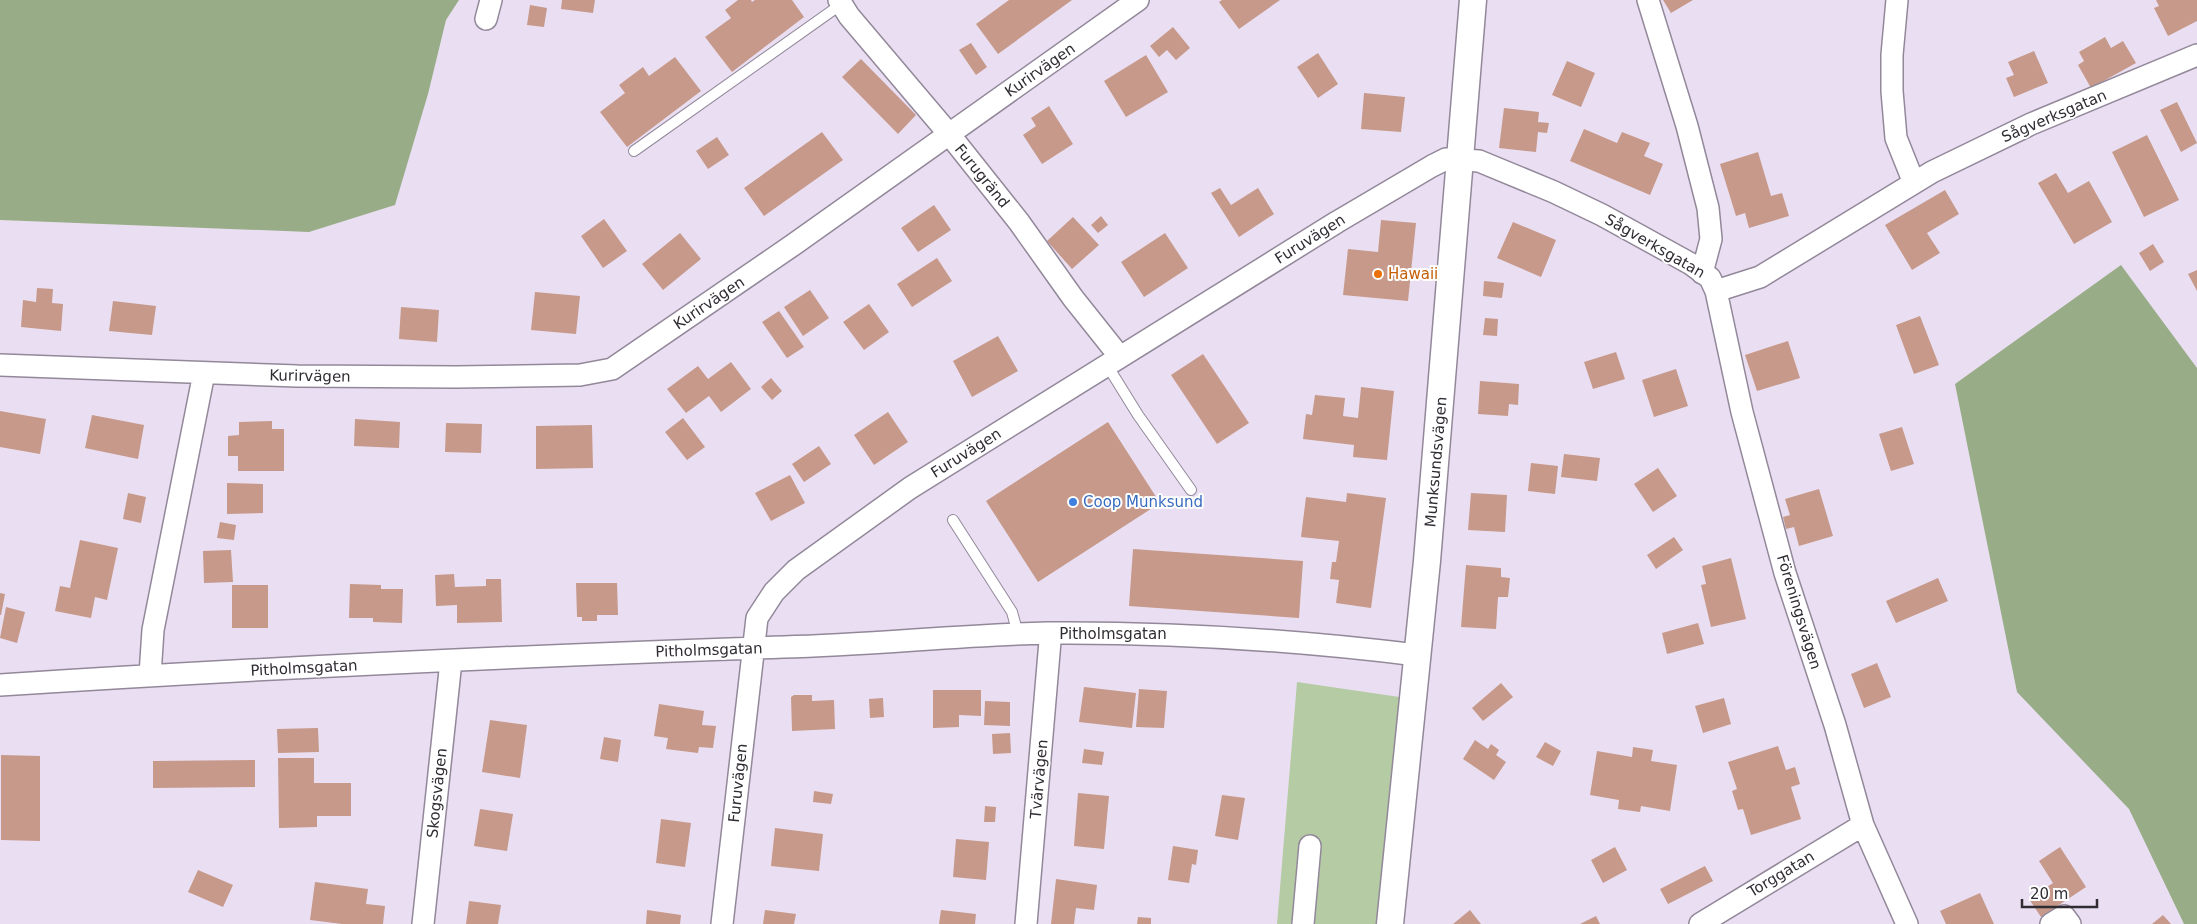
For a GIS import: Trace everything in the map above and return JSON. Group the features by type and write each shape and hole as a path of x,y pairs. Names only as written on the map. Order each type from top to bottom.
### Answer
{"street":[{"name":"Kurirvägen","path":"0,365 204,373 456,377 604,372 612,369 784,251 1138,0"},
{"name":"Munksundsvägen","path":"1390,924 1444,363 1473,0"},
{"path":"1648,0 1686,126 1708,208 1711,239 1702,273"},
{"path":"1897,0 1892,55 1892,90 1896,138 1914,183"},
{"name":"Furugränd","path":"843,1 849,16 949,134 1018,222 1073,298 1113,361"},
{"name":"Sågverksgatan","path":"1460,159 1494,165 1602,215 1691,264 1710,278 1716,291 1760,277 1932,172 2031,124 2197,55"},
{"name":"Furuvägen","path":"722,924 757,618 774,592 796,570 910,488 1424,170 1446,159 1460,159"},
{"name":"Föreningsvägen","path":"1716,291 1742,412 1783,564 1835,725 1863,825 1907,924"},
{"path":"150,675 154,630 204,373"},
{"name":"Pitholmsgatan","path":"0,685 150,675 1048,633 1206,635 1336,645 1417,655"},
{"name":"Tvärvägen","path":"1026,924 1050,641 1048,633"},
{"name":"Skogsvägen","path":"423,924 451,662"},
{"name":"Torggatan","path":"1700,924 1863,825"},
{"path":"1302,924 1310,846"},
{"path":"2052,924 2064,916 2070,924"}],"lane":[{"path":"634,151 843,1"},
{"path":"1113,361 1138,415 1191,490"},
{"path":"952,520 1012,612 1018,634"}],"green space":[{"path":"0,0 459,0 446,20 428,94 395,205 309,232 0,220"},
{"path":"2121,265 2197,368 2197,924 2184,924 2129,809 2017,692 1955,384"},
{"path":"1297,682 1413,699 1399,924 1277,924"}],"building":[{"path":"562,0 595,0 593,13 561,9"},
{"path":"738,0 751,0 752,2 755,0 792,0 804,17 732,72 705,37 731,18 725,10"},
{"path":"1009,0 1072,0 998,54 976,24"},
{"path":"1222,0 1280,0 1239,29 1219,2"},
{"path":"1663,0 1693,0 1671,13"},
{"path":"2156,0 2197,0 2197,21 2168,36 2154,8 2159,6"},
{"path":"530,5 547,8 544,27 527,25"},
{"path":"1173,27 1190,48 1176,60 1167,50 1159,57 1150,46"},
{"path":"2105,37 2111,48 2123,41 2136,63 2091,88 2078,65 2084,61 2079,52"},
{"path":"971,43 987,67 976,75 959,50"},
{"path":"2034,51 2048,83 2014,97 2006,78 2014,75 2008,62"},
{"path":"1318,53 1338,84 1318,98 1297,67"},
{"path":"1146,55 1168,92 1126,117 1104,81"},
{"path":"675,57 701,91 627,147 600,112 625,93 619,85 643,67 649,76"},
{"path":"861,59 916,115 898,134 842,77"},
{"path":"1567,61 1595,73 1581,107 1552,95"},
{"path":"1364,93 1405,97 1401,132 1361,129"},
{"path":"2177,102 2197,143 2181,152 2160,110"},
{"path":"1049,106 1073,144 1042,164 1023,135 1036,126 1031,118"},
{"path":"1504,108 1539,112 1538,122 1549,123 1547,133 1538,132 1536,152 1499,148"},
{"path":"1584,129 1617,143 1622,132 1650,143 1644,156 1663,164 1650,195 1570,161"},
{"path":"822,132 843,160 764,216 744,188"},
{"path":"2147,135 2179,200 2144,217 2112,152"},
{"path":"717,137 729,155 708,169 696,151"},
{"path":"1758,152 1771,196 1782,193 1789,216 1749,228 1745,213 1736,216 1720,164"},
{"path":"2056,173 2068,193 2089,181 2112,222 2074,244 2038,183"},
{"path":"1220,188 1231,205 1258,188 1274,214 1239,237 1211,193"},
{"path":"1945,190 1959,214 1927,233 1940,253 1912,270 1885,225"},
{"path":"934,205 951,230 918,252 901,228"},
{"path":"1101,216 1108,225 1098,233 1091,225"},
{"path":"1073,217 1099,245 1072,269 1047,241"},
{"path":"604,219 627,251 603,268 581,236"},
{"name":"Hawaii","path":"1381,220 1416,223 1408,301 1343,295 1348,249 1378,252"},
{"path":"1513,222 1556,240 1541,277 1497,258"},
{"path":"680,233 701,259 663,290 642,264"},
{"path":"1165,233 1188,268 1144,297 1121,262"},
{"path":"2153,244 2164,262 2150,271 2139,253"},
{"path":"937,258 952,281 912,307 897,284"},
{"path":"2197,270 2197,291 2188,274"},
{"path":"1484,281 1504,283 1502,298 1483,296"},
{"path":"37,288 53,289 52,303 63,304 61,331 21,327 23,300 36,302"},
{"path":"810,290 829,318 803,336 784,307"},
{"path":"535,292 580,296 576,334 531,330"},
{"path":"113,301 156,306 152,335 109,331"},
{"path":"869,304 889,332 864,350 843,322"},
{"path":"401,307 439,310 437,342 399,339"},
{"path":"779,311 804,347 787,358 762,322"},
{"path":"1920,316 1939,365 1914,374 1896,325"},
{"path":"1485,318 1498,319 1497,336 1483,335"},
{"path":"998,336 1018,371 972,397 953,361"},
{"path":"1788,341 1800,378 1757,391 1745,355"},
{"path":"1616,352 1625,379 1593,389 1584,362"},
{"path":"1203,354 1249,423 1217,444 1171,375"},
{"path":"731,362 751,389 721,412 709,396 686,413 667,389 698,366 708,379"},
{"path":"1676,369 1688,406 1654,417 1642,380"},
{"path":"771,378 782,391 772,400 761,387"},
{"path":"1480,381 1519,384 1518,405 1509,404 1508,416 1478,414"},
{"path":"1361,387 1394,391 1387,460 1353,457 1354,445 1303,439 1306,414 1312,415 1315,395 1345,398 1343,416 1358,418"},
{"path":"0,411 46,419 40,454 0,447"},
{"path":"888,412 908,442 874,465 854,435"},
{"path":"92,415 144,425 138,459 85,448"},
{"path":"683,418 705,447 687,460 665,432"},
{"path":"355,419 400,422 399,448 354,446"},
{"path":"272,421 272,429 284,429 284,471 238,471 238,456 228,456 228,436 239,435 239,422"},
{"name":"Coop Munksund","path":"1108,422 1160,503 1038,582 986,501"},
{"path":"446,423 482,424 481,453 445,452"},
{"path":"592,425 593,468 536,469 536,426"},
{"path":"1902,427 1914,464 1891,471 1879,434"},
{"path":"819,446 831,464 804,482 792,464"},
{"path":"1564,454 1600,458 1597,481 1561,477"},
{"path":"1531,463 1558,466 1555,494 1528,491"},
{"path":"1658,468 1677,496 1653,512 1634,484"},
{"path":"790,475 805,503 771,521 755,493"},
{"path":"227,483 263,484 263,513 227,514"},
{"path":"1819,489 1833,536 1799,546 1794,527 1786,529 1783,517 1790,515 1785,499"},
{"path":"128,493 146,497 141,523 123,519"},
{"path":"1347,493 1386,498 1371,608 1336,603 1339,580 1330,579 1332,562 1336,562 1339,541 1301,537 1306,497 1346,502"},
{"path":"1471,493 1507,495 1505,532 1468,530"},
{"path":"220,522 236,525 234,540 217,538"},
{"path":"1674,537 1683,550 1656,569 1647,555"},
{"path":"80,540 118,548 107,600 95,597 91,618 55,611 60,586 70,588"},
{"path":"1133,549 1303,561 1299,618 1129,606"},
{"path":"231,550 233,582 204,583 203,551"},
{"path":"1731,558 1746,619 1711,627 1701,585 1706,584 1702,566"},
{"path":"1466,565 1501,568 1501,577 1510,578 1508,597 1498,597 1496,629 1461,627"},
{"path":"454,574 455,587 486,586 486,579 501,579 502,622 457,623 457,605 436,606 435,575"},
{"path":"1938,578 1948,601 1896,623 1886,601"},
{"path":"576,583 617,583 618,615 597,615 597,621 582,621 582,617 577,617"},
{"path":"350,584 381,585 381,589 403,589 402,623 373,622 373,618 349,618"},
{"path":"232,585 268,585 268,628 232,628"},
{"path":"0,593 5,594 1,615 0,615"},
{"path":"6,607 25,612 17,643 0,638"},
{"path":"1698,623 1704,644 1667,654 1662,633"},
{"path":"1877,663 1891,697 1864,708 1851,674"},
{"path":"1501,683 1513,697 1483,721 1472,708"},
{"path":"1084,687 1136,693 1132,728 1079,722"},
{"path":"1139,689 1167,691 1164,728 1136,727"},
{"path":"933,690 981,690 981,716 959,715 959,727 933,728"},
{"path":"794,695 812,695 812,701 834,700 835,729 792,731 791,697"},
{"path":"883,698 884,717 870,718 869,699"},
{"path":"1724,698 1731,724 1703,733 1695,706"},
{"path":"985,701 1010,702 1010,726 984,725"},
{"path":"659,704 704,711 702,725 716,726 713,748 699,747 698,753 666,749 668,738 654,736"},
{"path":"490,720 527,725 520,778 482,772"},
{"path":"318,728 319,752 278,753 277,729"},
{"path":"1010,733 1011,753 993,754 992,734"},
{"path":"604,737 621,740 618,762 600,759"},
{"path":"1475,740 1488,749 1491,744 1499,750 1496,755 1506,762 1494,780 1463,759"},
{"path":"1545,742 1561,751 1553,766 1536,757"},
{"path":"1778,746 1786,770 1795,767 1800,784 1791,787 1801,819 1751,835 1743,809 1738,810 1732,791 1737,789 1728,762"},
{"path":"1633,747 1653,750 1651,761 1677,765 1670,811 1641,806 1640,812 1618,809 1619,800 1590,795 1597,751 1632,757"},
{"path":"1084,749 1104,752 1102,765 1082,763"},
{"path":"1,755 40,756 40,841 1,840"},
{"path":"278,758 314,758 314,783 351,783 351,816 317,816 317,827 279,828"},
{"path":"255,760 255,787 153,788 153,761"},
{"path":"814,791 833,794 831,804 813,802"},
{"path":"1078,793 1109,796 1104,849 1074,846"},
{"path":"1222,795 1245,798 1238,840 1215,836"},
{"path":"985,806 996,807 995,822 984,822"},
{"path":"480,809 513,814 507,851 474,846"},
{"path":"661,819 691,823 685,867 656,863"},
{"path":"775,828 823,834 819,871 771,866"},
{"path":"956,839 989,842 986,880 953,877"},
{"path":"1173,846 1198,850 1196,865 1192,864 1189,883 1168,880"},
{"path":"1615,847 1627,870 1603,883 1591,860"},
{"path":"2060,847 2086,887 2041,917 2029,899 2053,883 2039,861"},
{"path":"1705,866 1713,881 1668,904 1660,889"},
{"path":"198,870 233,885 223,907 188,892"},
{"path":"1056,879 1097,885 1094,910 1076,908 1074,924 1051,924"},
{"path":"315,882 368,889 366,904 385,906 383,924 342,924 310,920"},
{"path":"1980,893 1994,924 1946,924 1940,911"},
{"path":"469,901 501,905 498,924 466,924"},
{"path":"647,910 681,915 680,924 646,924"},
{"path":"765,910 796,914 794,924 763,924"},
{"path":"941,910 976,914 975,924 939,924"},
{"path":"1470,910 1481,924 1453,924"},
{"path":"2163,915 2171,924 2152,924"},
{"path":"1596,916 1600,924 1580,924"},
{"path":"1138,917 1151,918 1151,924 1137,924"}],"place":[{"name":"Hawaii","path":"1378,274"},
{"name":"Coop Munksund","path":"1073,502"}]}
